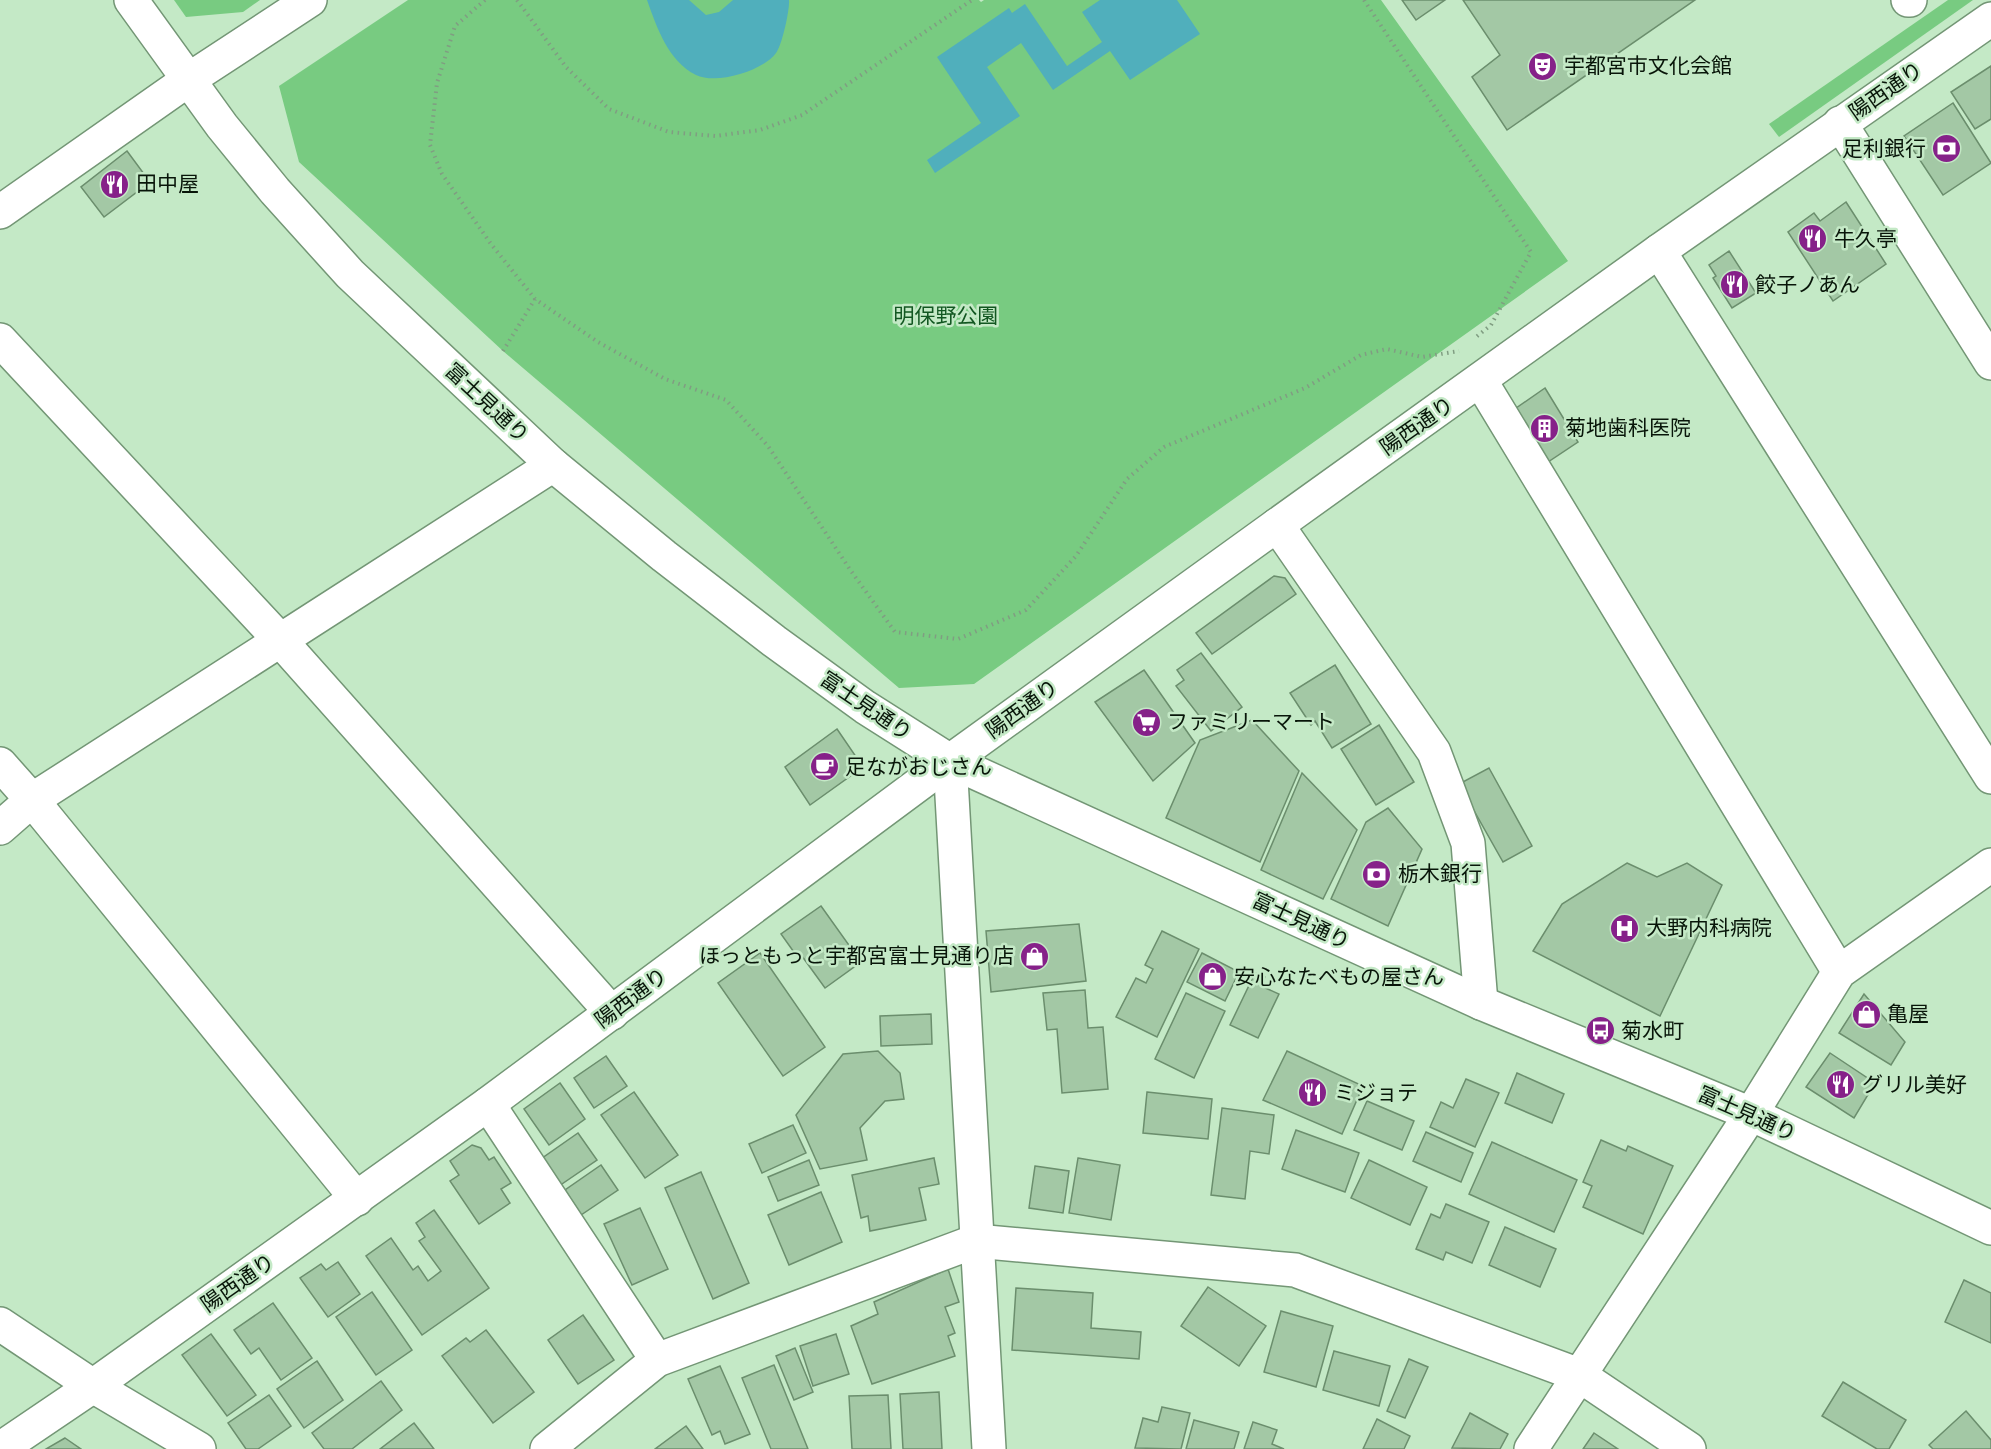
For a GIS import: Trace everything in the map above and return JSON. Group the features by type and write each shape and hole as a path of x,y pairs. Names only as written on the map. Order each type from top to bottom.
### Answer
{"street":[{"name":"富士見通り","path":"131,0 222,126 268,183 351,274 553,465 664,556 774,641 865,707 950,761 1481,1003 1750,1114 1990,1226"},
{"path":"0,212 188,80 310,0"},
{"name":"陽西通り","path":"0,1449 357,1199 612,1013 950,761 1277,525 1659,251 1991,19"},
{"path":"1840,123 1991,363"},
{"path":"1659,251 1991,777"},
{"path":"0,340 280,640 612,1013"},
{"path":"1480,380 1839,972"},
{"path":"0,828 32,800 553,465"},
{"path":"1277,525 1434,752 1468,843 1481,1003"},
{"path":"950,761 989,1449"},
{"path":"0,764 32,800 357,1199"},
{"path":"1531,1449 1750,1114 1839,972 1991,865"},
{"path":"488,1104 657,1360"},
{"path":"547,1449 657,1360 976,1241 1295,1270 1579,1376 1689,1449"},
{"path":"0,1324 93,1386 199,1449"}],"path":[{"path":"485,0 455,26 437,83 430,145 441,174 535,299 598,342 665,379 726,400 768,446 851,571 896,632 958,639 1026,610 1076,556 1127,479 1164,447 1305,388 1360,355 1387,349 1422,357 1457,352 1466,346"},
{"path":"518,0 566,67 609,109 669,132 715,136 760,130 801,115 972,0"},
{"path":"1364,0 1532,252 1491,325 1474,339"},
{"path":"503,351 535,299"}],"green space":[{"path":"174,0 260,0 243,12 186,17"},
{"name":"明保野公園","path":"408,0 979,0 981,2 984,0 1381,0 1568,261 974,684 899,688 503,351 299,162 279,86"},
{"path":"1948,0 1973,0 1779,137 1769,124"}],"water":[{"path":"647,0 689,0 706,15 719,12 733,0 789,0 789,5 781,43 770,60 751,71 727,77 705,78 686,69 671,52 655,22"},
{"path":"1100,0 1177,0 1200,34 1130,80 1110,51 1053,90 1021,43 987,67 1020,116 935,173 927,160 981,123 937,57 1009,8 1012,13 1025,4 1067,66 1102,42 1082,12"}],"building":[{"path":"1402,0 1445,0 1416,20"},
{"name":"宇都宮市文化会館","path":"1463,0 1695,0 1507,130 1472,77 1500,55"},
{"path":"1991,66 1991,119 1975,129 1951,92"},
{"name":"足利銀行","path":"1953,103 1991,163 1943,195 1904,136"},
{"name":"田中屋","path":"127,151 150,182 104,217 81,187"},
{"path":"1846,202 1886,264 1833,301 1788,232 1814,213 1820,221"},
{"name":"餃子ノあん","path":"1729,251 1756,293 1732,308 1713,278 1716,276 1709,265"},
{"name":"菊地歯科医院","path":"1545,388 1578,442 1542,466 1509,413"},
{"path":"1274,576 1285,578 1296,594 1212,654 1196,633"},
{"path":"1201,653 1242,707 1211,731 1176,686 1184,680 1177,670"},
{"path":"1335,665 1371,724 1332,748 1315,721 1311,725 1290,693"},
{"name":"ファミリーマート","path":"1144,670 1195,743 1153,781 1095,702"},
{"path":"1252,720 1299,771 1260,862 1166,818 1200,740"},
{"path":"1379,725 1414,782 1376,805 1341,749"},
{"name":"足ながおじさん","path":"837,729 863,767 810,805 785,767"},
{"path":"1489,768 1532,846 1503,862 1459,784"},
{"path":"1302,773 1357,830 1323,899 1261,870"},
{"name":"栃木銀行","path":"1388,808 1422,849 1388,926 1331,899 1366,822"},
{"name":"大野内科病院","path":"1627,863 1657,877 1687,863 1722,885 1660,1016 1533,951 1562,904"},
{"path":"821,906 861,962 825,988 799,952 796,955 781,934"},
{"name":"ほっともっと宇都宮富士見通り店","path":"1079,924 1086,981 991,992 986,931"},
{"path":"1162,931 1199,949 1157,1037 1116,1017 1136,978 1146,983 1153,969 1145,965"},
{"path":"760,953 825,1047 783,1076 718,983"},
{"name":"安心なたべもの屋さん","path":"1202,953 1239,972 1225,1001 1187,982"},
{"path":"1255,973 1265,977 1261,986 1279,994 1258,1038 1230,1025"},
{"path":"1085,990 1088,1028 1103,1027 1108,1089 1062,1093 1057,1029 1047,1030 1043,993"},
{"path":"1186,993 1225,1011 1194,1078 1155,1059"},
{"name":"亀屋","path":"1864,994 1905,1042 1891,1065 1839,1033"},
{"path":"931,1014 932,1044 881,1046 880,1016"},
{"path":"878,1051 900,1073 904,1099 885,1101 860,1128 867,1160 820,1169 796,1115 843,1054"},
{"name":"ミジョテ","path":"1287,1051 1363,1086 1342,1134 1263,1100"},
{"name":"グリル美好","path":"1830,1053 1875,1083 1854,1118 1806,1087"},
{"path":"606,1056 627,1086 594,1108 574,1078"},
{"path":"1517,1073 1564,1094 1552,1123 1505,1103"},
{"path":"1466,1079 1499,1093 1475,1147 1430,1127 1441,1102 1453,1108"},
{"path":"560,1083 585,1119 549,1145 524,1109"},
{"path":"634,1092 678,1155 645,1178 601,1115"},
{"path":"1147,1092 1212,1099 1208,1139 1143,1133"},
{"path":"1367,1101 1414,1121 1402,1150 1354,1130"},
{"path":"1222,1108 1274,1115 1269,1154 1250,1151 1245,1199 1211,1195"},
{"path":"793,1125 806,1153 762,1173 749,1144"},
{"path":"1296,1130 1359,1153 1345,1192 1282,1169"},
{"path":"1426,1132 1473,1153 1461,1182 1413,1161"},
{"path":"578,1133 597,1160 556,1188 538,1161"},
{"path":"1601,1140 1626,1151 1628,1146 1673,1166 1643,1234 1583,1207 1592,1186 1583,1182"},
{"path":"1492,1142 1577,1180 1554,1232 1469,1194"},
{"path":"472,1145 481,1148 489,1160 494,1157 511,1183 501,1189 510,1203 479,1224 450,1181 459,1175 450,1161"},
{"path":"934,1158 939,1184 919,1188 926,1220 870,1231 868,1216 861,1218 852,1175"},
{"path":"1078,1158 1120,1165 1111,1220 1069,1213"},
{"path":"809,1160 819,1185 778,1201 768,1177"},
{"path":"1369,1160 1427,1187 1410,1225 1351,1198"},
{"path":"601,1165 618,1190 581,1215 565,1190"},
{"path":"1035,1166 1069,1171 1063,1213 1029,1208"},
{"path":"701,1172 749,1283 713,1299 665,1188"},
{"path":"821,1192 842,1242 789,1265 768,1215"},
{"path":"1446,1204 1489,1222 1472,1263 1446,1252 1443,1260 1416,1249 1431,1214 1440,1218"},
{"path":"640,1208 668,1269 632,1285 604,1224"},
{"path":"434,1210 489,1288 422,1335 366,1256 391,1238 413,1270 418,1266 428,1281 441,1271 419,1241 425,1237 416,1223"},
{"path":"1505,1227 1556,1249 1540,1287 1489,1265"},
{"path":"338,1262 360,1294 328,1317 300,1278 321,1264 326,1270"},
{"path":"948,1269 959,1302 945,1307 955,1333 948,1336 955,1356 872,1384 851,1326 878,1314 874,1302"},
{"path":"1964,1280 1991,1293 1991,1343 1945,1322"},
{"path":"1208,1287 1266,1326 1239,1366 1181,1326"},
{"path":"1016,1288 1093,1293 1091,1328 1141,1332 1139,1359 1012,1350"},
{"path":"372,1292 412,1350 376,1375 336,1317"},
{"path":"273,1303 312,1358 281,1380 259,1348 251,1354 234,1330"},
{"path":"1281,1311 1333,1326 1316,1387 1264,1372"},
{"path":"583,1315 614,1360 578,1384 548,1340"},
{"path":"486,1330 534,1392 493,1423 442,1356 466,1338 470,1342"},
{"path":"211,1334 256,1395 227,1416 182,1355"},
{"path":"836,1334 849,1374 813,1386 800,1346"},
{"path":"795,1348 813,1392 794,1400 776,1356"},
{"path":"1334,1351 1390,1366 1379,1406 1323,1390"},
{"path":"1409,1359 1428,1367 1405,1418 1387,1411"},
{"path":"317,1361 343,1400 304,1428 277,1389"},
{"path":"774,1365 808,1449 771,1449 742,1378"},
{"path":"720,1366 750,1434 725,1444 720,1431 712,1435 688,1379"},
{"path":"381,1381 402,1410 352,1449 324,1449 312,1433"},
{"path":"1843,1382 1906,1420 1889,1449 1877,1449 1822,1416"},
{"path":"939,1392 942,1449 903,1449 900,1394"},
{"path":"269,1395 291,1426 258,1449 246,1449 228,1423"},
{"path":"888,1395 891,1449 852,1449 849,1396"},
{"path":"1162,1407 1190,1413 1181,1449 1135,1448 1143,1418 1158,1422"},
{"path":"1966,1411 1991,1440 1991,1449 1933,1449 1929,1445"},
{"path":"1470,1413 1508,1434 1500,1449 1452,1448"},
{"path":"1377,1419 1410,1436 1404,1449 1363,1449"},
{"path":"1194,1420 1239,1432 1234,1449 1186,1449"},
{"path":"1253,1422 1277,1430 1272,1444 1284,1449 1244,1449"},
{"path":"414,1423 434,1449 380,1449"},
{"path":"686,1426 703,1449 655,1449"},
{"path":"1594,1433 1618,1449 1583,1449"},
{"path":"65,1438 81,1449 46,1449"}],"place":[{"name":"宇都宮市文化会館","path":"1543,66"},
{"name":"足利銀行","path":"1947,149"},
{"name":"田中屋","path":"115,184"},
{"name":"牛久亭","path":"1813,239"},
{"name":"餃子ノあん","path":"1734,285"},
{"name":"菊地歯科医院","path":"1544,428"},
{"name":"ファミリーマート","path":"1146,722"},
{"name":"足ながおじさん","path":"824,767"},
{"name":"栃木銀行","path":"1377,874"},
{"name":"大野内科病院","path":"1625,928"},
{"name":"ほっともっと宇都宮富士見通り店","path":"1035,956"},
{"name":"安心なたべもの屋さん","path":"1213,977"},
{"name":"亀屋","path":"1866,1014"},
{"name":"菊水町","path":"1600,1031"},
{"name":"グリル美好","path":"1841,1085"},
{"name":"ミジョテ","path":"1313,1093"}]}
